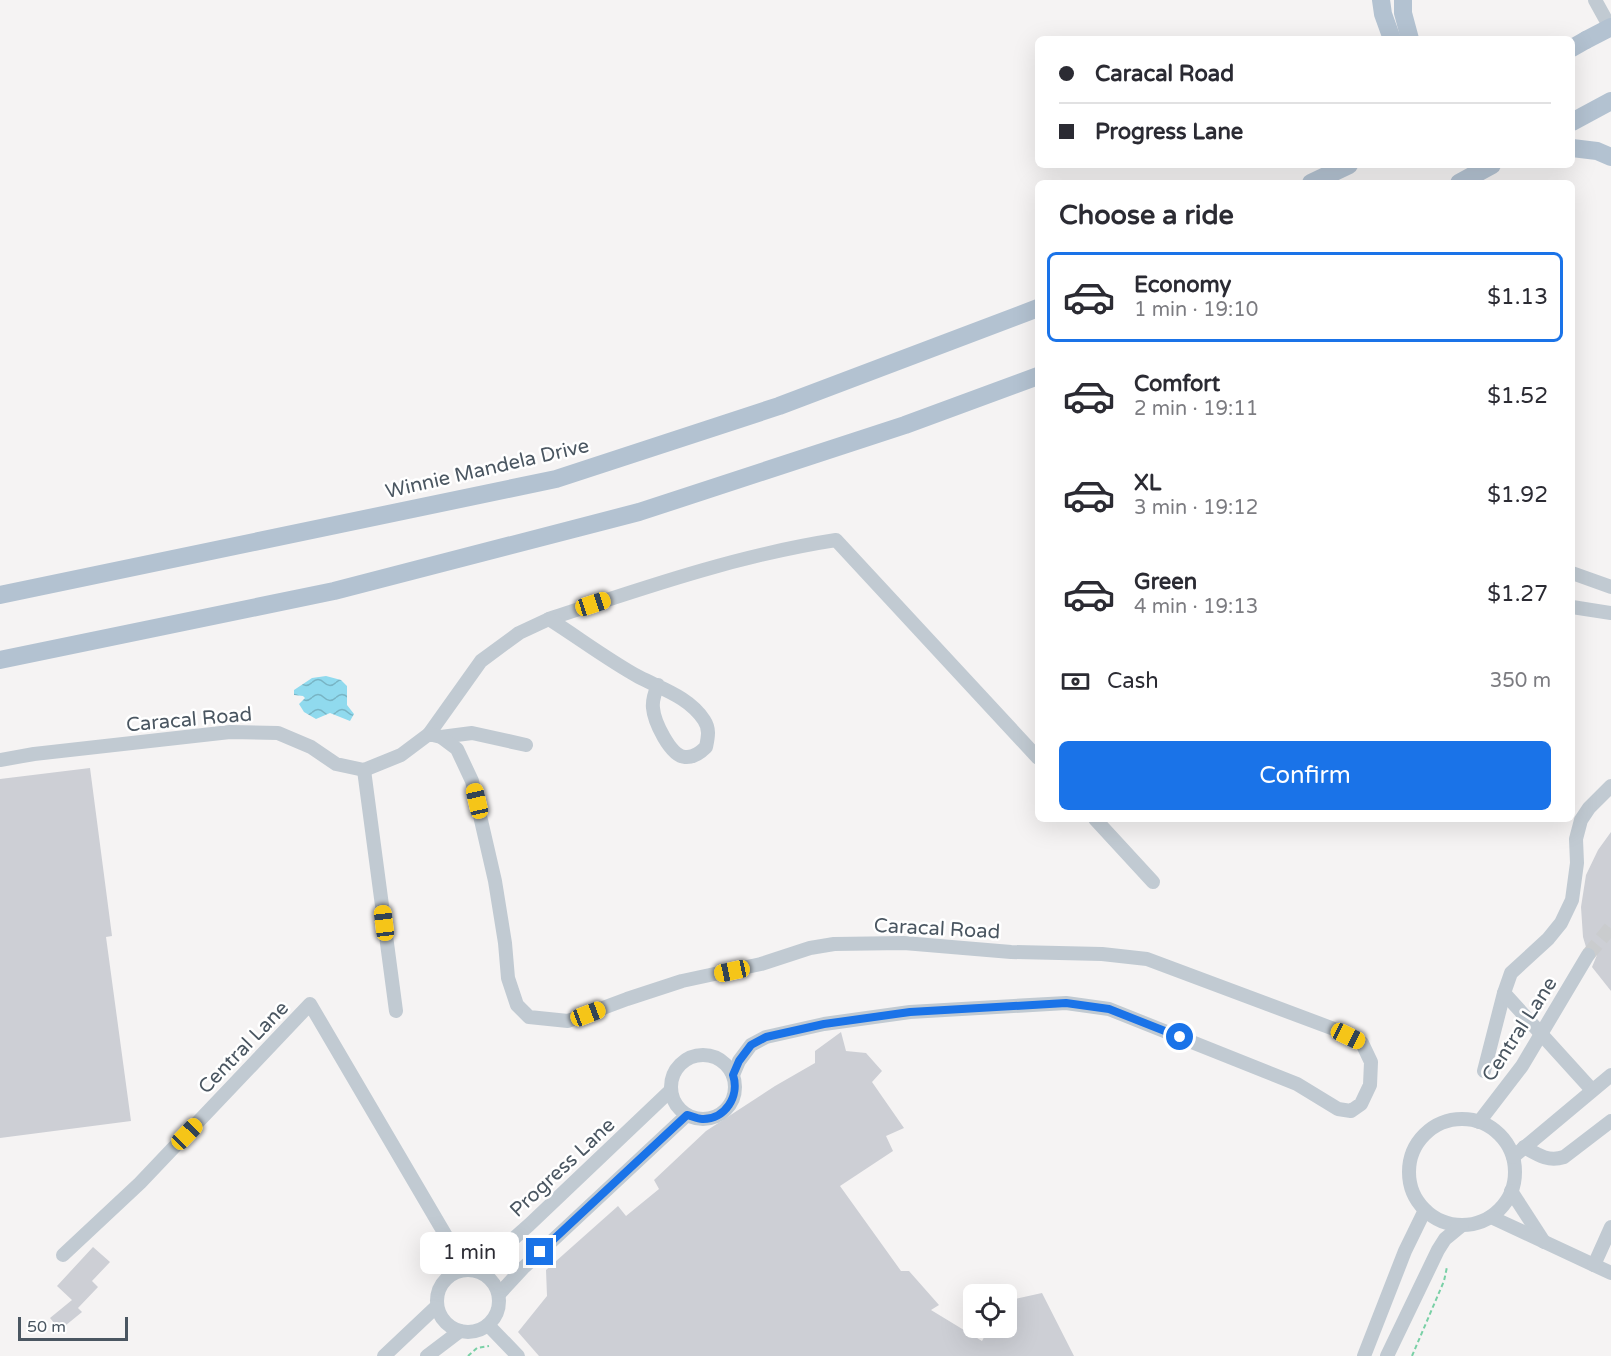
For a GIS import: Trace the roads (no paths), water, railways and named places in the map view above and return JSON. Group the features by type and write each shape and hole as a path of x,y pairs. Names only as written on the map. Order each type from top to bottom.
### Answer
{"main road":[{"path":"1381,0 1391,36"},
{"path":"1403,0 1403,13 1409,36"},
{"path":"1579,44 1611,28"},
{"path":"1575,120 1611,101"},
{"path":"1575,148 1597,151 1611,157"},
{"path":"1317,180 1343,168"},
{"path":"1464,180 1484,169"},
{"name":"Winnie Mandela Drive","path":"0,595 556,479 779,406 1035,310"},
{"path":"0,660 334,591 639,512 905,424 1035,377"}],"street":[{"path":"1595,0 1611,28"},
{"path":"435,736 481,661 519,633 549,619 752,556 836,540 1035,755"},
{"path":"1575,574 1611,587"},
{"path":"1575,607 1611,613"},
{"path":"549,619 640,677 658,685 670,691 689,704 704,720 708,732 706,747 695,755 685,757 677,753 665,740 652,710 658,685"},
{"name":"Caracal Road","path":"0,760 34,753 231,732 278,733 311,747 336,764 364,770"},
{"path":"396,1011 364,770 402,755 435,736 472,733 526,745"},
{"name":"Caracal Road","path":"435,736 457,749 472,781 495,881 508,978 517,1005 529,1017 568,1021 682,981 762,964 810,948 834,944 904,943 1011,952 1102,954 1147,959 1334,1029 1362,1043 1371,1062 1370,1085 1361,1104 1351,1111 1338,1109 1297,1084 1109,1009 1066,1003 910,1012 824,1024 766,1037 751,1045 739,1061 733,1075"},
{"path":"1484,1071 1511,973 1548,939 1561,923 1572,900 1577,863 1576,839 1581,819 1611,786"},
{"path":"1098,822 1153,882"},
{"name":"Central Lane","path":"1479,1122 1522,1066 1588,955"},
{"path":"1504,993 1541,1034 1604,1083 1513,1157"},
{"name":"Central Lane","path":"63,1255 141,1183 310,1004 449,1241 459,1270"},
{"path":"707,1054 720,1059 730,1069 735,1083 734,1097 727,1109 715,1117 701,1119 687,1115 676,1104 671,1090 673,1075 681,1064 693,1056 707,1054"},
{"name":"Progress Lane","path":"478,1270 529,1226 671,1090"},
{"path":"499,1294 523,1268 687,1115"},
{"path":"1465,1119 1479,1122 1500,1136 1513,1157 1514,1180 1511,1191 1503,1205 1491,1217 1462,1225 1442,1221 1425,1210 1414,1192 1409,1172 1411,1157 1417,1144 1426,1133 1444,1122 1465,1119"},
{"path":"1524,1147 1544,1158 1554,1160 1564,1157 1611,1121"},
{"path":"1511,1191 1544,1242"},
{"path":"1364,1356 1404,1251 1425,1210"},
{"path":"1491,1217 1611,1273"},
{"path":"1386,1356 1427,1269 1443,1243 1462,1225"},
{"path":"1594,1265 1611,1227"},
{"path":"459,1270 478,1270 488,1276 495,1284 499,1294 498,1311 488,1325 470,1332 460,1331 445,1322 437,1306 444,1280 459,1270"},
{"path":"384,1356 437,1306"},
{"path":"488,1325 518,1356"},
{"path":"427,1356 460,1331"}],"water":[{"path":"326,676 341,680 347,686 347,705 354,714 350,721 330,713 316,719 304,712 299,704 305,698 294,695 294,690 312,678"}],"tunnel":[{"path":"1588,955 1611,927"}]}
